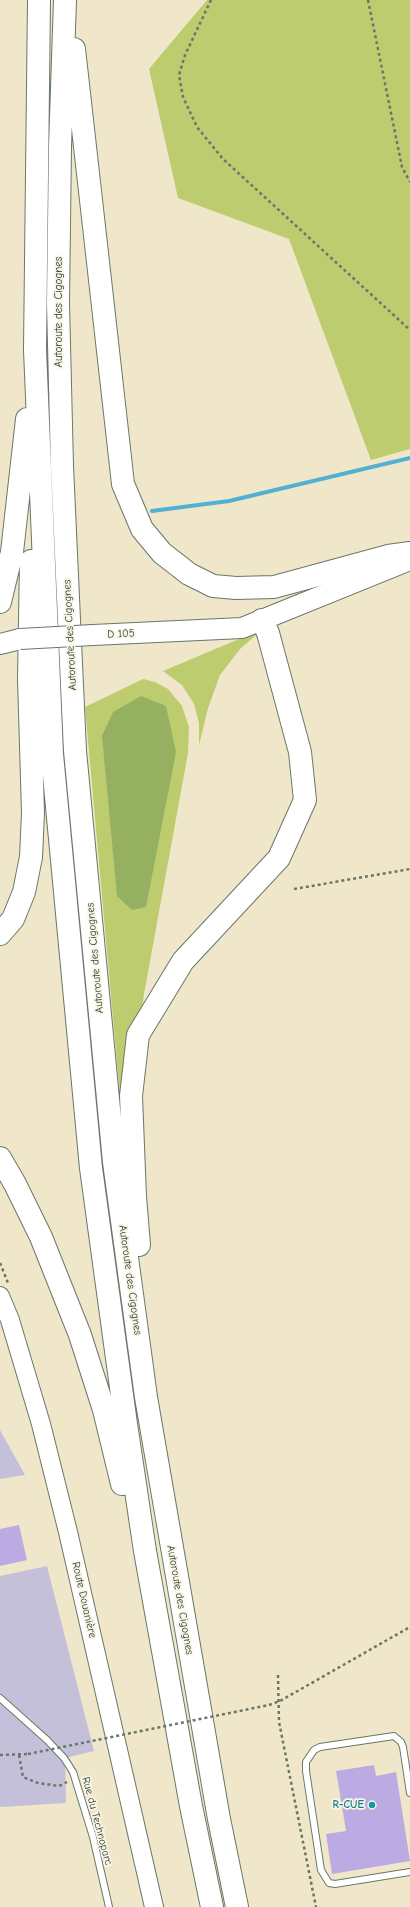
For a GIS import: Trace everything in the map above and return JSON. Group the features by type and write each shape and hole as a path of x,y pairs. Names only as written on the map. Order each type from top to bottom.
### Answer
{"highway":[{"name":"Autoroute des Cigognes","path":"39,0 35,350 54,777 91,1168 145,1552 191,1806 212,1907"},
{"name":"Autoroute des Cigognes","path":"66,0 60,147 58,303 62,466 75,751 114,1162 146,1397 219,1819 237,1907"},
{"path":"69,0 123,484 142,529 162,553 189,574 213,586 236,588 274,587 388,556 410,553"},
{"path":"0,602 12,552 35,350"},
{"path":"0,934 13,919 21,898 31,857 33,813 29,679 35,350"},
{"path":"146,1397 154,1360 137,1226 135,1197 131,1096 138,1035 183,961 279,858 305,800 300,752 268,633 252,624"},
{"path":"0,1158 15,1184 41,1237 80,1335 104,1410 130,1518 145,1552"}],"main road":[{"name":"D 105","path":"0,644 20,639 252,624 410,560"},
{"name":"Route Douanière","path":"0,1296 10,1320 43,1431 72,1547 154,1907"}],"lane":[{"name":"Rue du Technoparc","path":"0,1698 47,1740 64,1758 74,1772 93,1837 109,1907"},
{"path":"410,1793 403,1747 401,1742 394,1736 320,1747 314,1750 306,1762 306,1772 321,1870 329,1883 335,1884 410,1872"}],"path":[{"path":"211,0 185,55 179,75 183,98 196,127 223,159 410,330"},
{"path":"368,0 402,167 410,182"},
{"path":"294,889 410,869"},
{"path":"0,1755 28,1754 270,1705 280,1701 410,1627"},
{"path":"278,1675 280,1701 279,1722 316,1907"},
{"path":"42,1749 48,1754"},
{"path":"19,1755 23,1777 38,1783 59,1786 69,1781"},
{"path":"66,1774 71,1787"}],"shaded area":[{"path":"0,1430 25,1475 0,1479"},
{"path":"47,1566 94,1751 65,1758 66,1803 0,1807 0,1576"}],"green space":[{"path":"207,0 410,0 410,449 371,460 289,239 178,198 149,69"},
{"path":"263,629 240,649 220,675 208,708 199,745 199,723 194,704 182,685 163,671"},
{"path":"143,679 155,682 168,689 182,706 189,727 188,753 144,994 132,1086 126,1162 85,707"},
{"path":"141,696 166,706 176,752 146,907 132,910 117,896 102,736 113,712"}],"building":[{"path":"19,1525 27,1560 0,1566 0,1529"},
{"name":"R-CUE","path":"374,1765 376,1776 396,1772 410,1861 332,1874 326,1834 346,1831 336,1771"}],"waterway":[{"path":"152,511 229,501 410,458"}],"place":[{"name":"R-CUE","path":"372,1805"}]}
